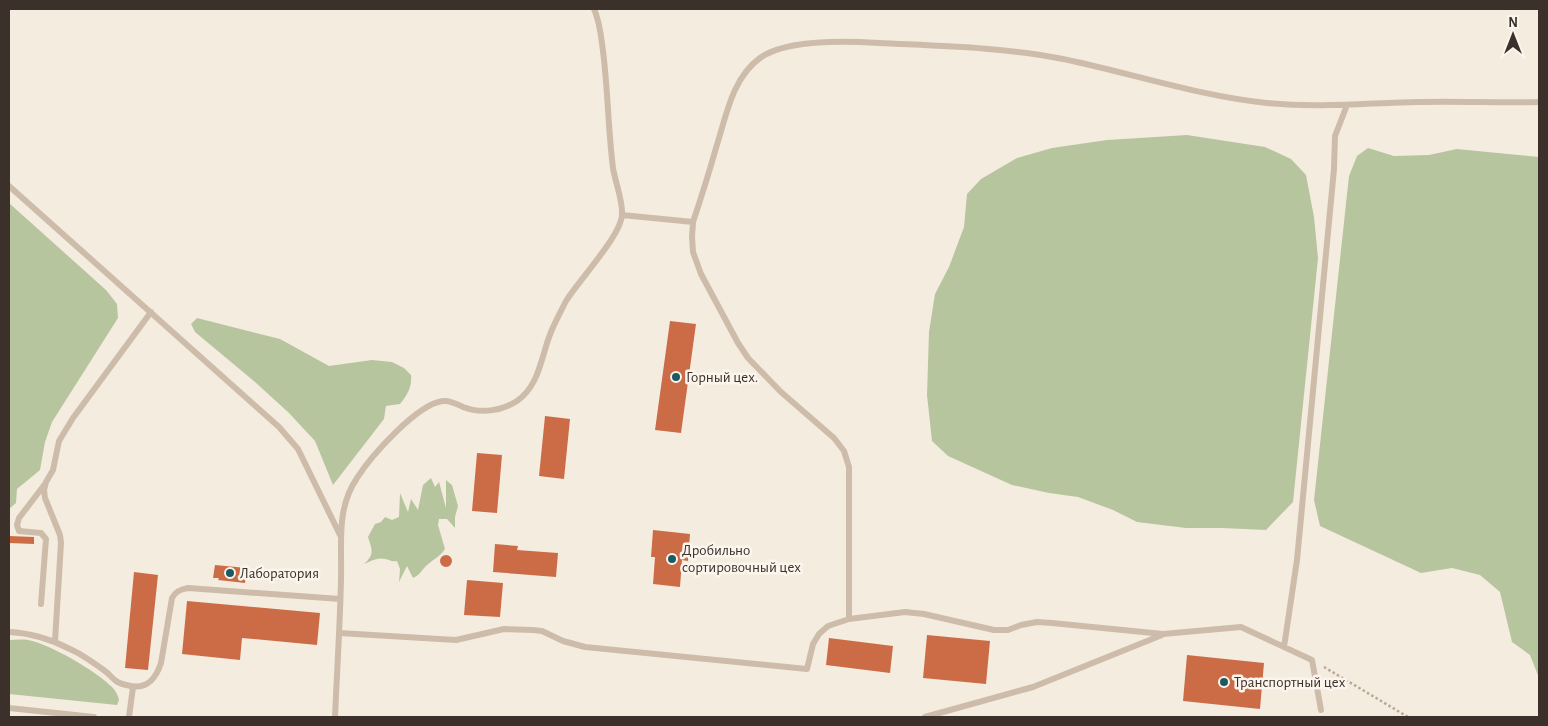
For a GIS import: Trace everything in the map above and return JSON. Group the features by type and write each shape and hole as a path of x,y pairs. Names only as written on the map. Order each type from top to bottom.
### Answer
{"lane":[{"path":"334,717 339,633 341,536 344,506 357,477 375,454 403,425 419,412 443,400 471,410 494,410 508,406 529,390 536,379 550,333 568,299 615,232 622,216 613,169 599,19 594,9"},
{"path":"849,620 849,466 844,451 834,438 781,392 748,358 701,274 693,252 693,222 734,93 748,68 761,56 792,46 845,41 996,50 1061,59 1231,98 1268,103 1539,102"},
{"path":"1284,647 1297,560 1334,169 1335,136 1347,104"},
{"path":"9,186 279,427 298,449 341,536"},
{"path":"622,216 693,222"},
{"path":"41,604 46,538 41,533 19,531 17,525 53,470 59,441 73,418 151,312"},
{"path":"46,482 44,490 61,543 55,641"},
{"path":"9,632 37,635 55,641 96,664 118,683 132,687 145,686 151,682 158,671 172,598 182,589 198,588 340,599"},
{"path":"339,633 456,640 504,629 533,630 542,631 563,641 585,647 807,669 813,644 819,634 828,626 849,620 905,612 924,614 994,630 1008,630 1037,622 1163,634 1241,627 1312,660 1321,710"},
{"path":"925,717 1033,687 1163,634"},
{"path":"129,717 132,687"},
{"path":"9,708 94,717"}],"path":[{"path":"1312,660 1408,717"}],"green space":[{"path":"1187,135 1265,147 1291,159 1306,175 1314,217 1318,258 1293,502 1266,530 1186,528 1137,522 1113,510 1078,497 1012,485 948,456 932,441 927,395 929,332 935,294 949,267 964,227 967,194 981,179 1017,158 1052,148 1107,140"},
{"path":"1368,148 1394,156 1429,155 1457,149 1539,157 1539,678 1530,655 1512,642 1500,592 1480,575 1452,568 1421,573 1320,526 1314,500 1349,176 1357,156"},
{"path":"9,203 106,290 117,304 118,318 52,422 45,442 40,470 17,489 16,503 9,509"},
{"path":"197,318 280,339 329,366 372,360 392,362 404,368 411,375 410,387 400,404 386,406 384,419 333,485 315,441 289,413 255,382 195,332 191,324"},
{"path":"431,478 435,487 439,482 446,508 446,480 452,485 458,506 455,528 447,519 439,519 438,525 445,549 443,552 413,578 407,566 399,582 400,569 397,561 380,559 364,564 371,554 368,537 375,524 381,522 385,517 392,520 399,517 400,493 408,512 411,499 418,510 423,485"},
{"path":"9,640 26,640 37,643 60,652 84,666 113,688 119,700 117,705 9,694"}],"building":[{"name":"Горный цех.","path":"670,321 696,324 681,433 655,430"},
{"path":"545,416 570,419 564,479 539,476"},
{"path":"477,453 502,455 497,513 472,511"},
{"name":"Дробильно сортировочный цех","path":"653,530 690,534 688,561 682,560 680,587 653,584 655,557 651,557"},
{"path":"9,536 34,537 34,544 9,543"},
{"path":"495,544 518,546 517,550 558,553 556,577 493,572"},
{"path":"444,555 448,555 452,561 448,567 444,567 440,563 440,559"},
{"name":"Лаборатория","path":"215,565 247,568 245,583 213,578"},
{"path":"134,572 158,575 148,670 125,668"},
{"path":"467,580 503,583 500,617 464,615"},
{"path":"187,601 320,613 317,645 242,638 240,660 182,654"},
{"path":"927,635 990,641 986,684 923,678"},
{"path":"829,638 893,646 890,673 826,665"},
{"name":"Транспортный цех","path":"1187,655 1264,663 1260,709 1183,701"}],"place":[{"name":"Горный цех.","path":"676,377"},
{"name":"Дробильно сортировочный цех","path":"672,559"},
{"name":"Лаборатория","path":"230,573"},
{"name":"Транспортный цех","path":"1224,682"}]}
